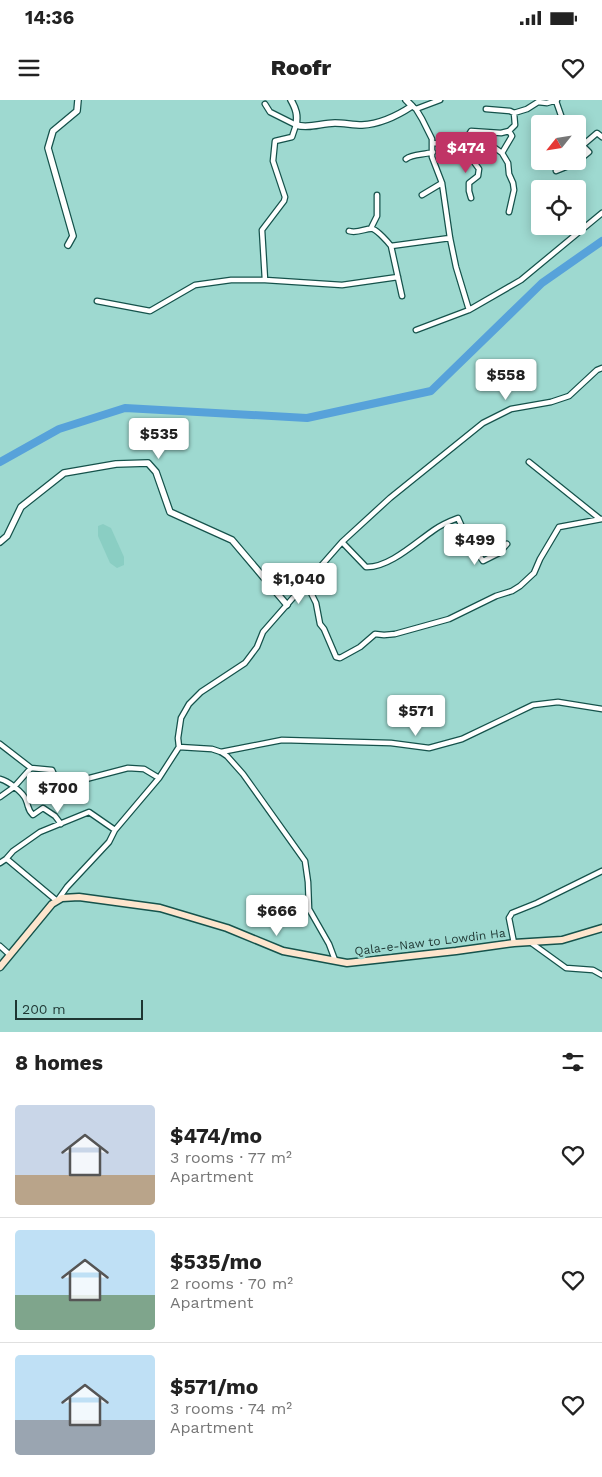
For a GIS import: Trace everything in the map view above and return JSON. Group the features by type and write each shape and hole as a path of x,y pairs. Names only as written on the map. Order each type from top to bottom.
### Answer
{"main road":[{"name":"Qala-e-Naw to Lowdin Ha","path":"57,901 62,898 78,897 160,908 227,928 283,951 347,963 514,943 562,940 602,928"},
{"path":"0,967 52,904 57,901"}],"street":[{"path":"68,244 72,236 48,148 53,131 77,111 79,100"},
{"path":"265,280 262,230 284,201 273,161 275,141 292,137 296,125 298,118 291,100"},
{"path":"406,100 414,107 433,143 434,164 442,183 456,267 469,310"},
{"path":"265,104 270,112 301,127 333,123 363,125 394,118 414,107 440,100"},
{"path":"514,114 528,109 538,102 547,103 556,100 561,115"},
{"path":"486,109 510,111 514,114"},
{"path":"433,143 461,144 471,132 509,131 515,125 514,114"},
{"path":"502,153 512,136 509,131"},
{"path":"586,142 597,133 602,137"},
{"path":"461,144 479,170 478,176 470,184 468,191 471,198"},
{"path":"472,159 481,153 495,148 502,153 508,163 514,190 510,212"},
{"path":"406,159 411,156 425,155 433,152"},
{"path":"422,195 442,183"},
{"path":"348,231 356,233 371,228 378,208 377,195"},
{"path":"416,330 469,310 521,280 602,213"},
{"path":"371,228 391,246 402,296"},
{"path":"391,246 450,238"},
{"path":"97,301 150,311 195,285 231,280 265,280 342,286 398,277"},
{"path":"6,859 57,901 67,887 109,842 115,830 159,778 179,747 178,738 182,718 189,704 201,692 245,663 257,647 263,632 342,542 390,498 483,423 511,409 551,402 569,396 597,370 602,368"},
{"path":"0,542 7,536 21,507 64,473 116,464 148,462 156,472 170,512 232,540 287,604"},
{"path":"529,462 601,519"},
{"path":"342,542 366,567 373,568 398,556 435,529 458,518 466,536 483,561 499,553 507,544"},
{"path":"306,583 316,603 320,624 336,657 340,658 360,647 376,634 395,634 449,619 496,596 512,591 534,573 559,527 601,519"},
{"path":"221,752 282,740 391,743 428,748 462,739 533,705 558,702 602,710"},
{"path":"0,744 30,768 52,770 59,786 72,787 86,779 128,768 144,769 159,778"},
{"path":"179,747 212,749 221,752 243,774 305,861 309,909 329,944 335,960"},
{"path":"0,797 14,787 30,768"},
{"path":"0,779 6,780 25,797 28,810 33,815 45,809 55,816 61,824"},
{"path":"0,863 13,851 40,832 89,812 115,830"},
{"path":"514,943 509,918 512,913 537,904 602,871"},
{"path":"530,942 566,968 593,970 602,975"},
{"path":"0,946 10,955"}],"shaded area":[{"path":"103,524 111,528 124,557 124,565 117,568 110,563 98,536 98,526"}],"waterway":[{"path":"0,462 59,429 125,408 307,418 431,391 542,283 602,241"}]}
